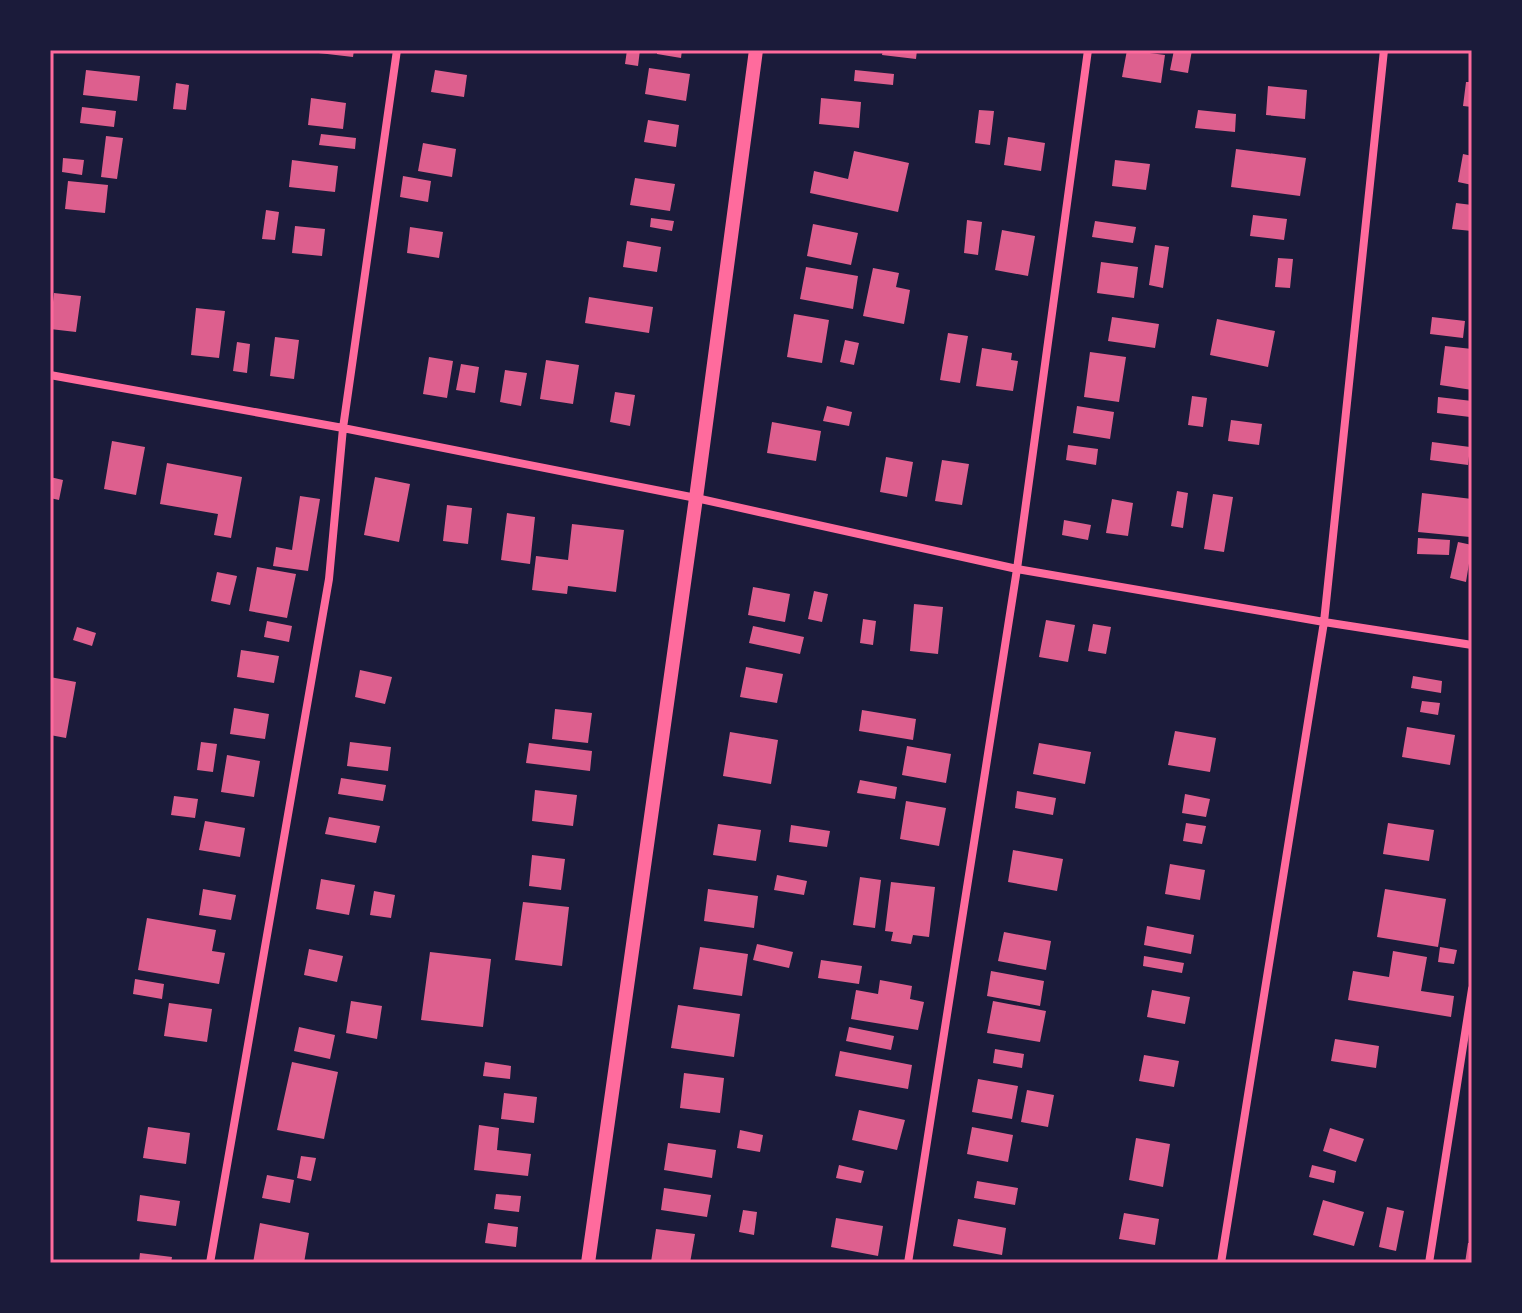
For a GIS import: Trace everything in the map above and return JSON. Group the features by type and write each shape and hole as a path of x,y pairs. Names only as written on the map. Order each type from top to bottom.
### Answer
{"street":[{"path":"210,1263 329,579 343,428 397,50"},
{"path":"588,1263 756,50"},
{"path":"908,1263 1017,569 1088,50"},
{"path":"1221,1263 1324,622 1384,50"},
{"path":"50,375 343,428 696,498 1017,569 1472,645"},
{"path":"1429,1263 1472,989"}],"building":[{"path":"310,50 354,50 353,57"},
{"path":"627,50 640,50 638,66 625,64"},
{"path":"657,50 682,50 681,58 657,54"},
{"path":"883,50 917,50 916,59 882,55"},
{"path":"1127,50 1165,55 1161,83 1122,77"},
{"path":"1174,50 1192,50 1188,73 1170,70"},
{"path":"649,68 690,74 686,101 645,94"},
{"path":"86,70 140,76 137,101 83,95"},
{"path":"435,70 467,75 464,97 431,92"},
{"path":"855,70 894,74 893,85 854,81"},
{"path":"1466,82 1472,82 1472,107 1463,106"},
{"path":"176,83 189,85 186,110 173,109"},
{"path":"1268,86 1307,90 1305,119 1266,115"},
{"path":"311,98 346,103 343,129 308,125"},
{"path":"821,98 861,102 859,128 819,124"},
{"path":"82,107 116,111 114,127 80,123"},
{"path":"979,110 994,111 990,145 975,143"},
{"path":"1198,110 1236,114 1235,132 1195,128"},
{"path":"648,120 679,125 676,147 644,142"},
{"path":"321,134 356,138 355,149 319,145"},
{"path":"106,136 123,138 117,179 101,177"},
{"path":"1008,137 1045,143 1041,171 1004,165"},
{"path":"423,143 456,149 452,177 418,171"},
{"path":"1236,149 1306,158 1300,196 1231,187"},
{"path":"854,151 909,163 898,212 810,193 814,171 848,179"},
{"path":"1463,154 1472,156 1472,185 1458,182"},
{"path":"63,158 84,160 82,175 62,172"},
{"path":"292,160 338,166 335,192 289,187"},
{"path":"1115,160 1150,164 1146,190 1112,186"},
{"path":"403,176 431,181 428,202 400,197"},
{"path":"635,178 675,184 670,211 630,205"},
{"path":"68,181 108,185 105,213 65,209"},
{"path":"1456,203 1472,205 1472,231 1452,229"},
{"path":"266,210 279,212 275,240 262,239"},
{"path":"1253,215 1287,219 1284,240 1250,236"},
{"path":"651,218 674,221 672,231 650,227"},
{"path":"967,220 982,222 978,255 964,253"},
{"path":"1095,221 1136,227 1133,243 1092,237"},
{"path":"813,224 858,233 851,265 807,256"},
{"path":"295,226 325,229 322,256 292,253"},
{"path":"410,227 443,232 439,258 407,253"},
{"path":"1002,230 1035,236 1028,276 995,270"},
{"path":"627,241 661,247 657,272 623,267"},
{"path":"1155,245 1169,247 1163,288 1149,285"},
{"path":"1278,258 1293,259 1290,288 1275,287"},
{"path":"1101,262 1138,267 1134,298 1097,293"},
{"path":"806,267 858,276 853,309 800,299"},
{"path":"873,268 899,273 896,287 910,290 904,324 863,316"},
{"path":"54,293 81,296 76,332 50,329"},
{"path":"589,297 653,307 649,333 585,323"},
{"path":"196,308 225,311 219,358 191,355"},
{"path":"794,314 829,320 822,363 787,357"},
{"path":"1112,317 1159,324 1155,348 1108,341"},
{"path":"1432,317 1465,321 1463,338 1430,334"},
{"path":"1217,319 1275,331 1268,367 1210,355"},
{"path":"948,333 968,336 960,383 940,380"},
{"path":"275,337 299,340 294,379 270,376"},
{"path":"845,340 859,343 854,365 840,362"},
{"path":"237,342 250,344 247,373 233,371"},
{"path":"1445,346 1472,349 1472,390 1440,385"},
{"path":"982,348 1012,353 1011,360 1018,361 1013,391 976,386"},
{"path":"1090,352 1126,357 1119,402 1084,397"},
{"path":"429,357 453,361 447,398 423,394"},
{"path":"546,360 579,365 573,404 540,399"},
{"path":"461,364 479,367 475,393 456,390"},
{"path":"505,370 527,373 521,406 500,402"},
{"path":"615,392 635,395 630,426 610,422"},
{"path":"1192,396 1207,398 1203,427 1188,425"},
{"path":"1438,397 1472,401 1470,417 1437,413"},
{"path":"827,406 852,412 849,426 823,421"},
{"path":"1077,406 1114,412 1110,439 1073,433"},
{"path":"1231,420 1262,424 1259,445 1228,441"},
{"path":"772,422 821,431 816,461 767,453"},
{"path":"112,441 145,447 136,495 104,489"},
{"path":"1432,442 1470,447 1468,465 1430,460"},
{"path":"1068,445 1098,449 1096,465 1066,460"},
{"path":"886,457 913,462 907,497 880,492"},
{"path":"942,460 969,464 962,505 935,501"},
{"path":"167,463 242,477 231,538 214,535 218,514 160,504"},
{"path":"50,477 63,480 59,500 50,498"},
{"path":"375,477 410,484 399,542 364,535"},
{"path":"1177,491 1188,493 1183,528 1171,526"},
{"path":"1422,493 1472,499 1470,537 1418,532"},
{"path":"1213,494 1233,497 1224,552 1204,549"},
{"path":"300,496 320,499 308,571 273,566 276,547 292,550"},
{"path":"1112,499 1133,503 1128,536 1106,533"},
{"path":"447,505 472,508 468,544 443,541"},
{"path":"507,513 535,517 530,564 501,560"},
{"path":"1064,520 1091,525 1088,540 1062,535"},
{"path":"572,524 624,530 616,592 568,586 567,594 532,590 536,556 568,560"},
{"path":"1418,538 1450,540 1449,555 1417,554"},
{"path":"1458,542 1472,545 1466,582 1450,578"},
{"path":"257,567 296,574 287,618 249,611"},
{"path":"217,572 237,576 230,605 211,601"},
{"path":"753,587 790,594 785,622 748,615"},
{"path":"814,591 828,594 822,622 808,619"},
{"path":"914,604 943,607 938,654 910,651"},
{"path":"863,619 876,621 873,645 860,643"},
{"path":"1046,620 1075,625 1068,662 1039,657"},
{"path":"267,621 292,626 289,642 264,637"},
{"path":"1093,624 1111,627 1106,654 1088,651"},
{"path":"753,626 804,637 800,654 749,643"},
{"path":"77,627 96,633 92,646 73,640"},
{"path":"241,650 279,656 274,683 237,677"},
{"path":"746,667 783,674 777,703 740,697"},
{"path":"360,670 392,677 385,704 355,697"},
{"path":"1413,676 1442,681 1441,693 1411,688"},
{"path":"50,677 76,682 66,738 50,735"},
{"path":"1422,701 1440,703 1438,715 1420,712"},
{"path":"234,708 269,714 265,739 230,734"},
{"path":"555,709 592,713 588,743 552,739"},
{"path":"862,710 916,719 913,740 859,731"},
{"path":"1407,727 1455,735 1450,765 1402,757"},
{"path":"1175,731 1216,738 1210,772 1168,765"},
{"path":"730,732 778,740 771,784 723,776"},
{"path":"201,742 217,744 213,772 197,770"},
{"path":"350,742 391,747 388,771 347,766"},
{"path":"529,743 592,751 590,771 526,763"},
{"path":"1039,743 1091,752 1085,784 1033,774"},
{"path":"907,746 951,754 946,783 902,775"},
{"path":"227,755 260,761 254,797 221,792"},
{"path":"341,778 386,785 383,801 338,794"},
{"path":"860,780 897,787 895,799 857,793"},
{"path":"535,790 577,795 573,826 532,821"},
{"path":"1017,791 1056,798 1053,815 1015,808"},
{"path":"1185,794 1210,799 1206,817 1182,813"},
{"path":"174,796 198,799 195,818 171,815"},
{"path":"906,801 946,808 939,846 900,839"},
{"path":"329,817 380,826 376,843 325,834"},
{"path":"205,821 245,828 240,857 199,850"},
{"path":"1186,823 1206,826 1202,844 1183,841"},
{"path":"1388,823 1434,830 1429,861 1383,854"},
{"path":"718,824 761,830 756,861 713,855"},
{"path":"791,825 830,831 827,847 789,842"},
{"path":"1013,850 1063,859 1057,891 1008,882"},
{"path":"532,855 565,859 561,890 529,886"},
{"path":"1170,864 1205,870 1200,900 1165,894"},
{"path":"777,875 807,881 804,895 774,890"},
{"path":"860,877 881,880 875,928 853,925"},
{"path":"321,879 355,885 349,915 316,909"},
{"path":"891,882 935,887 929,937 913,935 911,944 891,941 893,932 885,931"},
{"path":"203,889 236,895 231,920 199,915"},
{"path":"708,889 758,896 754,928 704,921"},
{"path":"1385,889 1446,899 1438,947 1377,937"},
{"path":"374,891 395,895 391,918 370,915"},
{"path":"523,902 569,907 562,966 515,960"},
{"path":"147,918 216,930 212,951 225,953 219,984 138,970"},
{"path":"1147,926 1194,935 1191,954 1144,945"},
{"path":"1004,932 1051,941 1046,970 998,961"},
{"path":"757,944 793,952 789,968 753,960"},
{"path":"700,947 748,954 742,996 693,989"},
{"path":"1440,947 1457,950 1454,964 1438,962"},
{"path":"309,949 343,956 337,982 304,975"},
{"path":"1393,951 1427,957 1421,991 1454,996 1451,1017 1348,1000 1353,971 1389,977"},
{"path":"430,952 491,959 483,1027 421,1020"},
{"path":"1144,956 1184,963 1182,973 1143,966"},
{"path":"821,960 862,966 859,984 818,978"},
{"path":"991,971 1044,981 1040,1006 987,996"},
{"path":"135,979 164,984 162,999 133,994"},
{"path":"880,980 912,986 910,999 924,1002 918,1030 851,1019 856,990 878,994"},
{"path":"1152,990 1190,997 1185,1024 1147,1017"},
{"path":"351,1001 382,1006 377,1039 346,1033"},
{"path":"993,1001 1046,1011 1040,1042 987,1033"},
{"path":"169,1003 212,1009 207,1042 164,1036"},
{"path":"678,1005 740,1014 734,1057 671,1048"},
{"path":"299,1027 335,1035 330,1059 294,1051"},
{"path":"849,1027 894,1036 891,1050 846,1041"},
{"path":"1335,1039 1379,1046 1376,1068 1331,1061"},
{"path":"995,1049 1024,1054 1022,1068 993,1063"},
{"path":"840,1051 912,1065 908,1089 835,1076"},
{"path":"1144,1055 1179,1061 1174,1087 1139,1081"},
{"path":"292,1062 338,1072 324,1139 277,1130"},
{"path":"485,1062 511,1066 510,1079 483,1076"},
{"path":"684,1073 724,1078 720,1113 680,1108"},
{"path":"978,1079 1018,1086 1012,1119 972,1112"},
{"path":"1027,1090 1054,1095 1048,1127 1021,1122"},
{"path":"504,1093 537,1097 534,1123 501,1119"},
{"path":"859,1110 905,1120 897,1150 852,1140"},
{"path":"479,1125 499,1128 497,1150 531,1154 528,1176 474,1170"},
{"path":"148,1127 190,1133 186,1164 143,1158"},
{"path":"972,1127 1013,1135 1008,1162 967,1154"},
{"path":"1330,1128 1364,1139 1356,1162 1323,1151"},
{"path":"740,1130 763,1135 760,1152 737,1148"},
{"path":"1136,1138 1170,1144 1163,1187 1129,1180"},
{"path":"668,1143 716,1150 712,1178 664,1170"},
{"path":"301,1156 316,1158 311,1181 297,1178"},
{"path":"839,1165 864,1171 861,1183 836,1178"},
{"path":"1312,1165 1336,1171 1334,1183 1309,1177"},
{"path":"267,1175 294,1180 290,1203 262,1198"},
{"path":"977,1181 1018,1188 1015,1205 974,1198"},
{"path":"664,1188 711,1195 707,1217 661,1210"},
{"path":"496,1194 521,1196 519,1212 494,1209"},
{"path":"140,1195 180,1201 176,1226 137,1221"},
{"path":"1323,1200 1364,1212 1354,1246 1313,1235"},
{"path":"1387,1207 1404,1211 1396,1251 1379,1247"},
{"path":"743,1210 757,1212 754,1235 739,1232"},
{"path":"1124,1213 1159,1219 1155,1245 1119,1239"},
{"path":"836,1218 883,1226 878,1256 831,1247"},
{"path":"958,1219 1006,1228 1002,1255 953,1246"},
{"path":"260,1223 309,1233 304,1263 253,1263"},
{"path":"488,1223 518,1227 516,1247 485,1243"},
{"path":"656,1229 695,1234 690,1263 651,1262"},
{"path":"1468,1243 1472,1243 1472,1263 1465,1263"},
{"path":"140,1253 172,1257 171,1263 139,1263"}]}
